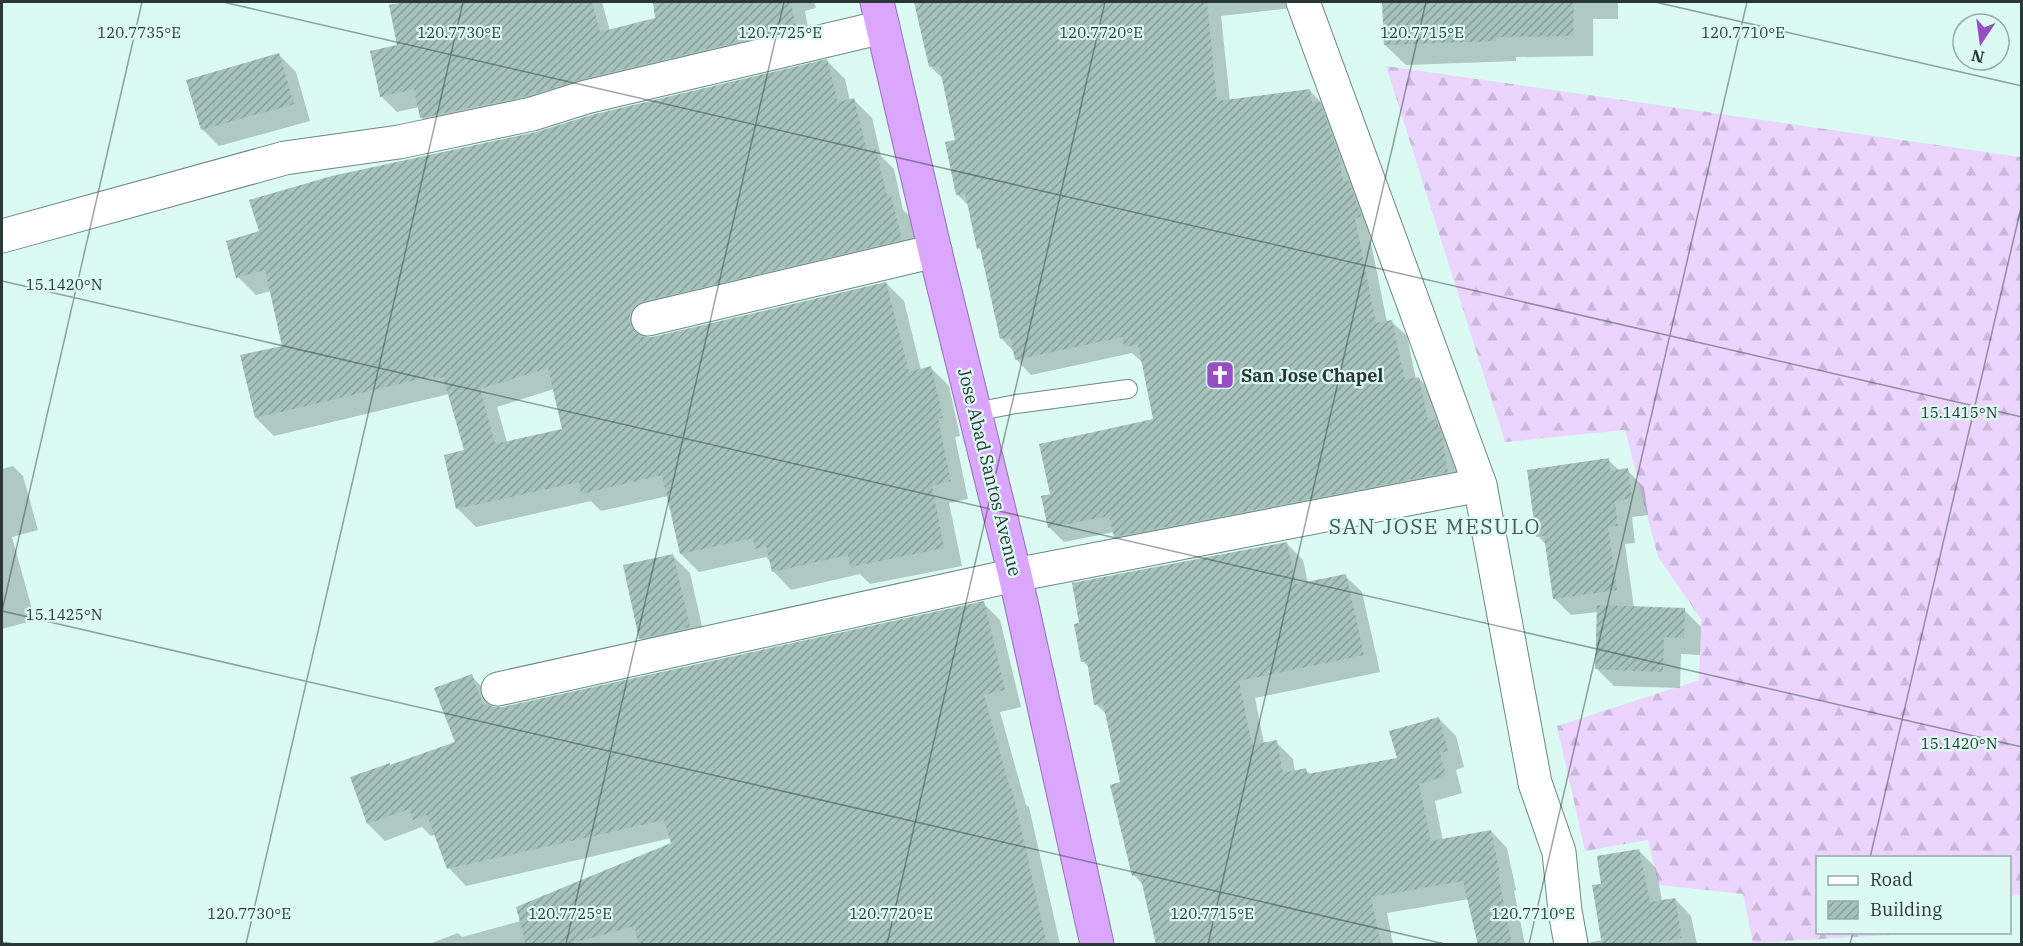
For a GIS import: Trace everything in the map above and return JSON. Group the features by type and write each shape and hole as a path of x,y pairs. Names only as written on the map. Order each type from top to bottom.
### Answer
{"highway":[{"name":"Jose Abad Santos Avenue","path":"880,14 935,251 1015,575 1097,945"}],"street":[{"path":"1303,2 1480,485 1535,783 1558,852 1571,945"},
{"path":"2,236 285,158 399,142 532,114 880,14"},
{"path":"648,319 935,251"},
{"path":"498,689 1015,575 1480,485"}],"lane":[{"path":"975,412 1016,404 1128,389"}],"green space":[{"path":"1386,66 2021,157 2021,895 2011,896 2011,856 1816,856 1816,934 1907,934 1753,943 1743,894 1659,885 1648,840 1585,851 1557,726 1699,680 1701,619 1658,557 1625,430 1505,442"}],"building":[{"path":"405,2 592,2 600,32 655,18 653,2 791,2 796,28 582,79 527,96 420,118 414,89 380,97 370,51 397,45 389,5"},
{"path":"914,2 1207,2 1217,101 1310,89 1312,103 1320,102 1339,156 1343,181 1348,180 1362,217 1355,218 1376,323 1392,320 1405,380 1419,377 1428,421 1436,419 1442,435 1448,472 1114,537 1109,516 1048,528 1041,496 1050,494 1039,444 1153,419 1138,344 1124,347 1122,337 1015,360 1010,337 1000,339 965,193 956,195 945,142 955,140 939,65 929,67"},
{"path":"1382,2 1574,2 1573,36 1496,37 1497,41 1384,45"},
{"path":"279,53 294,104 201,130 186,80"},
{"path":"827,59 838,102 854,98 867,151 876,149 887,196 891,195 902,240 644,301 635,306 630,314 630,323 635,332 643,337 652,337 886,282 909,372 931,366 943,418 938,419 951,481 932,486 944,548 850,567 848,555 772,572 766,546 755,549 753,538 680,554 662,475 581,494 579,482 456,509 444,455 464,450 443,377 434,379 433,376 255,418 240,355 282,346 265,270 236,278 226,241 259,231 249,200 332,176 536,132 591,115","holes":["548,368 562,429 495,444 480,389"]},
{"path":"1609,458 1610,471 1628,468 1632,498 1615,501 1618,526 1608,527 1617,590 1553,599 1544,536 1536,537 1527,470"},
{"path":"1287,542 1296,584 1346,574 1364,655 1239,681 1252,745 1277,740 1283,773 1306,768 1307,774 1397,758 1389,731 1439,717 1448,751 1440,753 1446,776 1419,784 1431,841 1491,830 1512,945 1478,945 1463,881 1371,897 1381,945 1156,945 1140,875 1132,876 1110,785 1120,782 1103,703 1094,705 1087,661 1081,662 1074,624 1079,623 1072,583"},
{"path":"673,554 690,627 639,639 623,565"},
{"path":"984,601 1005,690 984,695 1010,789 1012,788 1047,945 638,945 635,926 565,945 526,945 516,907 671,843 664,820 447,869 427,815 413,820 409,809 367,824 350,777 455,742 434,688 472,674 483,705 502,707"},
{"path":"1597,605 1685,608 1684,638 1664,637 1663,672 1595,669"},
{"path":"1639,849 1650,902 1675,898 1682,938 1643,945 1602,945 1592,885 1601,884 1597,856"}],"place":[{"name":"San Jose Chapel","path":"1220,375"}],"district":[{"name":"SAN JOSE MESULO","path":"1435,526"}]}
